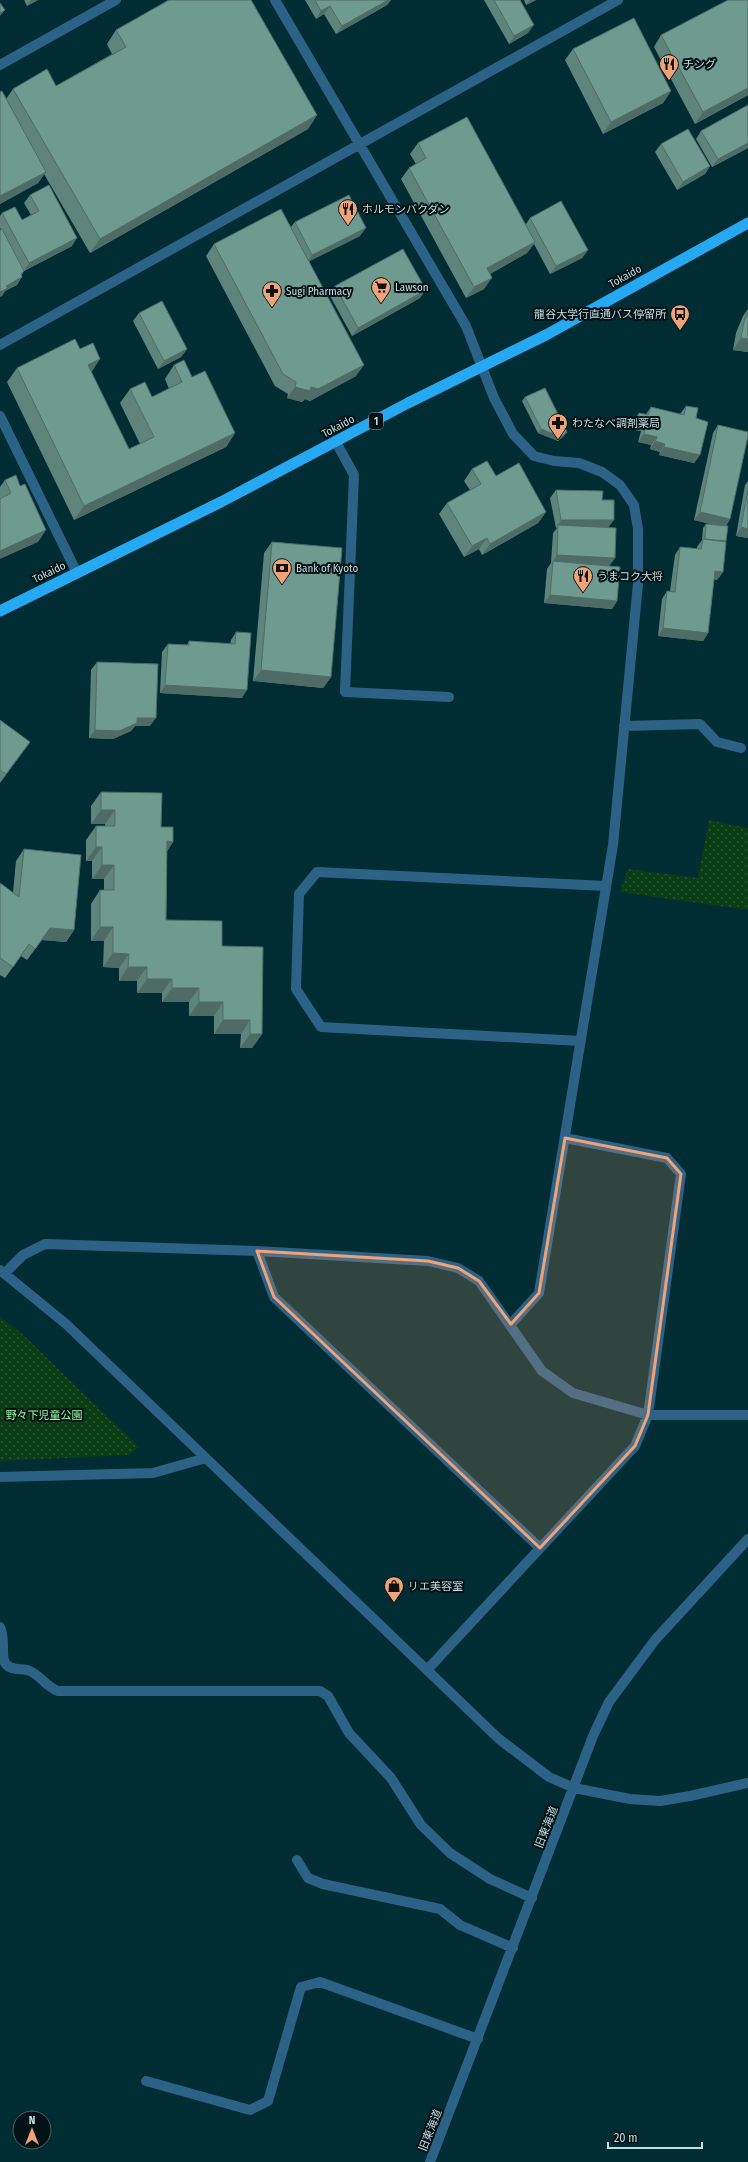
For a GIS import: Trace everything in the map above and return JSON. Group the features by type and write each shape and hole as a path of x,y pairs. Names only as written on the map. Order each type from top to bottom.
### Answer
{"highway":[{"name":"Tokaido","path":"0,611 221,502 546,335 748,223"}],"street":[{"path":"0,65 116,0"},
{"path":"275,0 466,326 494,398 513,434 534,456 554,461 579,464 602,472 620,485 634,505 638,529 638,584 613,845 539,1293 511,1324"},
{"path":"0,345 618,0"},
{"path":"0,416 77,573"},
{"path":"336,442 354,475 345,692 449,697"},
{"path":"624,726 700,724 717,742 741,748"},
{"path":"580,1041 321,1027 296,989 300,894 317,872 606,886"},
{"path":"427,1670 636,1446 648,1415 682,1174 667,1158 565,1138"},
{"path":"748,1415 648,1415 573,1393 542,1371 511,1324 479,1281 458,1268 428,1261 257,1251 45,1244 23,1255 2,1271 66,1324 499,1740 549,1777 574,1788 630,1799 660,1801 748,1783"},
{"path":"257,1251 274,1297 540,1548"},
{"path":"0,1477 153,1473 206,1458"},
{"name":"旧東海道","path":"430,2162 593,1736 609,1702 655,1640 748,1539"},
{"path":"0,1627 4,1638 3,1658 6,1664 11,1668 36,1674 50,1688 58,1692 320,1692 328,1696 349,1733 390,1778 426,1830 457,1858 490,1879 532,1898"},
{"path":"297,1860 308,1878 323,1884 440,1909 460,1925 513,1948"},
{"path":"146,2081 250,2110 268,2101 301,1988 320,1982 478,2039"}],"highlighted area":[{"path":"565,1138 667,1158 681,1174 648,1415 635,1446 540,1548 274,1297 257,1251 428,1261 458,1268 479,1281 511,1324 539,1293"}],"green space":[{"path":"709,820 748,828 748,910 620,892 628,869 698,878"},
{"name":"野々下児童公園","path":"0,1317 20,1332 139,1447 129,1455 0,1461"}],"building":[{"path":"169,0 251,0 317,115 100,239 13,89 47,69 56,86 126,47 116,30"},
{"path":"315,0 388,0 342,26 330,6 321,11"},
{"path":"494,0 520,0 534,25 514,36"},
{"path":"728,0 748,0 748,88 703,112 661,35"},
{"path":"0,3 5,10 0,13"},
{"path":"634,18 671,91 611,122 573,49"},
{"path":"2,91 46,172 0,196 0,92"},
{"path":"748,105 748,143 718,159 701,131"},
{"path":"467,117 535,242 487,268 492,278 474,287 409,168 426,158 418,143"},
{"path":"688,129 710,166 683,182 661,144"},
{"path":"49,185 77,238 29,263 2,213 15,207 22,220 39,211 30,195"},
{"path":"349,195 366,228 312,255 295,222"},
{"path":"561,201 588,250 556,266 530,218"},
{"path":"281,209 364,365 318,389 311,387 310,391 295,387 296,382 283,374 214,244"},
{"path":"2,229 24,271 21,274 22,277 6,286 8,288 0,292 0,230"},
{"path":"403,249 426,290 358,328 335,286"},
{"path":"162,301 187,349 164,361 139,313"},
{"path":"748,312 748,339 741,338 744,322"},
{"path":"75,339 80,349 93,343 100,359 88,365 129,449 154,437 130,389 145,382 152,397 182,382 174,365 184,360 192,377 205,371 235,433 84,506 17,368"},
{"path":"545,388 567,432 561,437 541,429 525,397"},
{"path":"686,406 698,408 696,418 708,422 700,455 664,447 665,444 655,441 657,437 644,434 646,423 637,421 639,413 648,415 651,407 684,415"},
{"path":"718,425 748,432 730,519 700,512"},
{"path":"487,461 496,476 519,463 546,512 490,544 487,538 472,546 447,503 481,484 472,469"},
{"path":"16,475 20,486 25,484 46,530 0,551 0,499 11,493 5,480"},
{"path":"556,490 603,491 602,500 614,500 614,520 561,520"},
{"path":"748,490 748,529 741,527"},
{"path":"706,524 728,526 726,541 705,539"},
{"path":"558,525 616,528 615,558 557,555"},
{"path":"703,539 726,542 723,572 715,571 708,633 663,628 667,591 675,592 680,547 701,549"},
{"path":"272,542 342,548 331,677 261,670"},
{"path":"553,561 620,567 617,601 550,595"},
{"path":"236,632 251,633 247,690 165,685 168,644 189,645 189,641 235,644"},
{"path":"97,662 158,664 156,718 137,718 137,723 119,731 95,730"},
{"path":"0,720 30,742 6,774 0,770"},
{"path":"101,792 162,793 161,827 173,827 173,842 167,841 166,920 222,921 222,946 263,947 262,1034 250,1034 250,1020 223,1020 223,1002 199,1002 199,988 172,988 172,979 147,979 147,967 128,967 129,954 113,953 113,927 100,927 100,890 114,890 114,865 102,865 102,847 96,847 96,826 115,826 115,810 101,810"},
{"path":"24,849 81,855 74,930 50,928 35,949 29,944 13,967 0,958 0,883 19,897"}],"place":[{"name":"チング","path":"669,81"},
{"name":"ホルモンバクダン","path":"348,226"},
{"name":"Lawson","path":"381,304"},
{"name":"Sugi Pharmacy","path":"272,308"},
{"name":"龍谷大学行直通バス停留所","path":"680,331"},
{"name":"わたなべ調剤薬局","path":"558,440"},
{"name":"Bank of Kyoto","path":"282,585"},
{"name":"うまコク大将","path":"583,593"},
{"name":"リエ美容室","path":"394,1603"}]}
